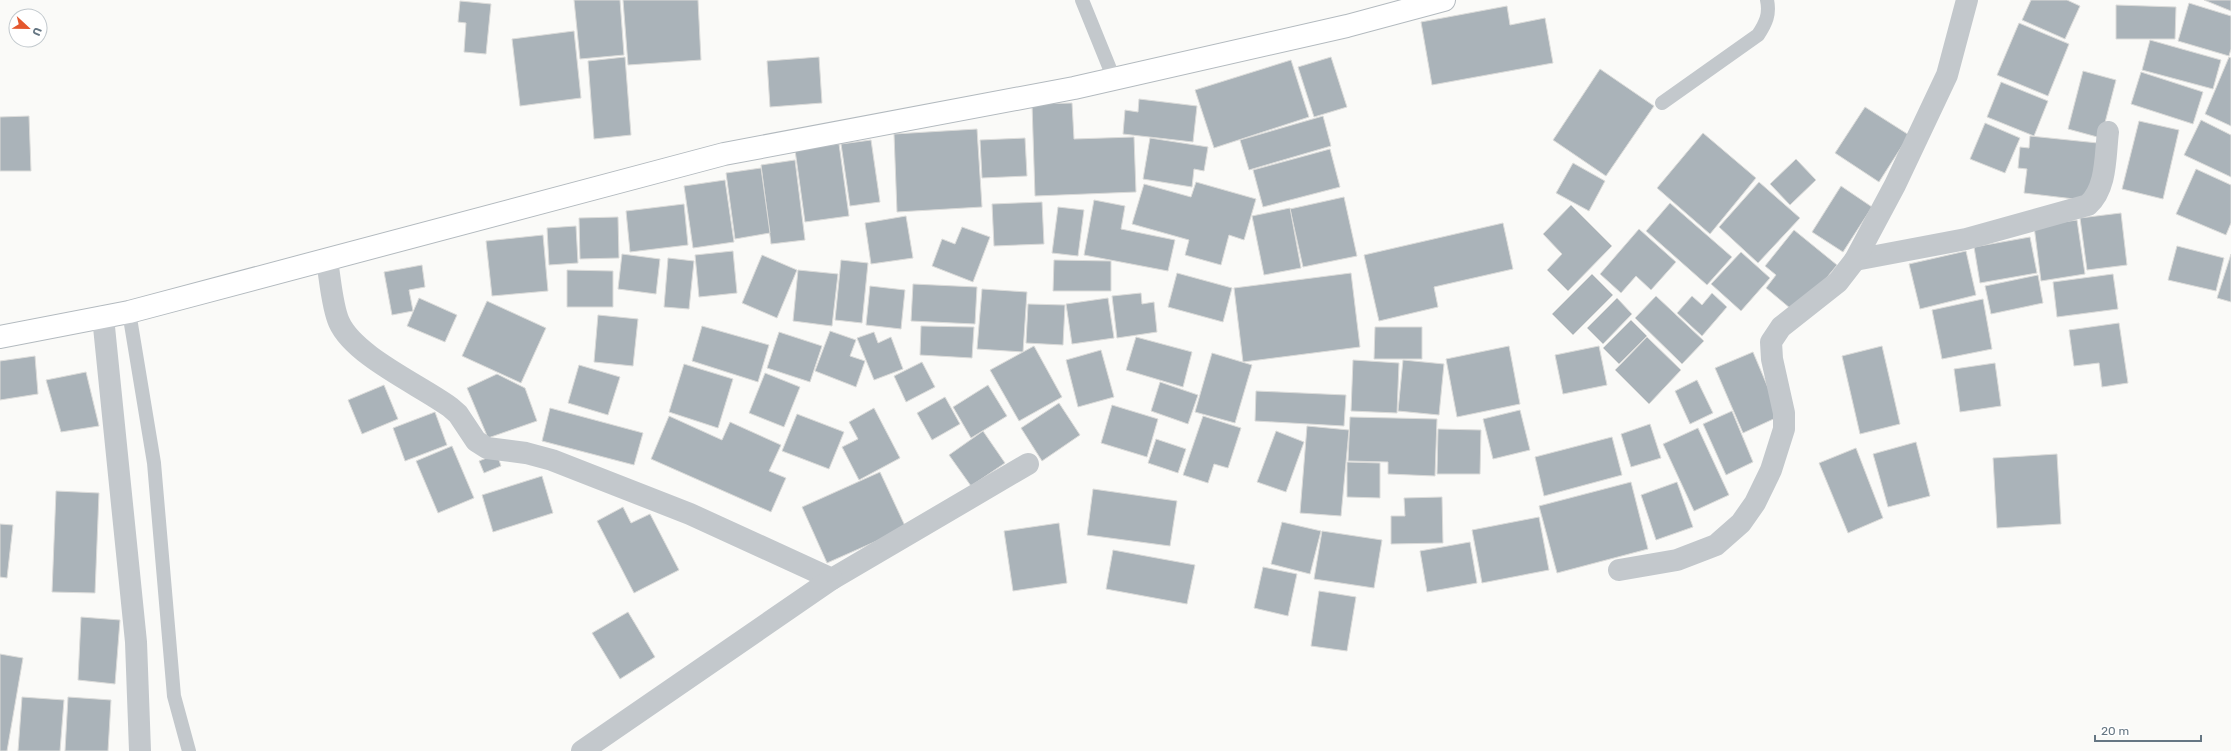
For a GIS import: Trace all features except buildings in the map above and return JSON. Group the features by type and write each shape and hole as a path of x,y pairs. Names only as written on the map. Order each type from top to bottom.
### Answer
{"street":[{"path":"0,337 129,312 327,261 724,154 1114,79 1346,26 1444,0"},
{"path":"1619,570 1677,560 1716,545 1741,523 1763,486 1779,448 1784,429 1784,413 1772,359 1772,342 1781,327 1838,282 1855,260 1895,185 1947,75 1967,0"},
{"path":"1855,260 1966,239 2088,205 2094,199 2100,187 2108,132"},
{"path":"327,261 338,321 349,338 367,353 450,407 458,414 476,440 487,448 526,453 552,460 690,514 832,579"},
{"path":"103,317 136,642 140,751"},
{"path":"582,751 832,579 1028,464"}],"lane":[{"path":"1082,0 1114,79"},
{"path":"1662,103 1758,35 1766,24 1769,10 1767,0"},
{"path":"129,312 154,463 174,696 189,751"}]}
